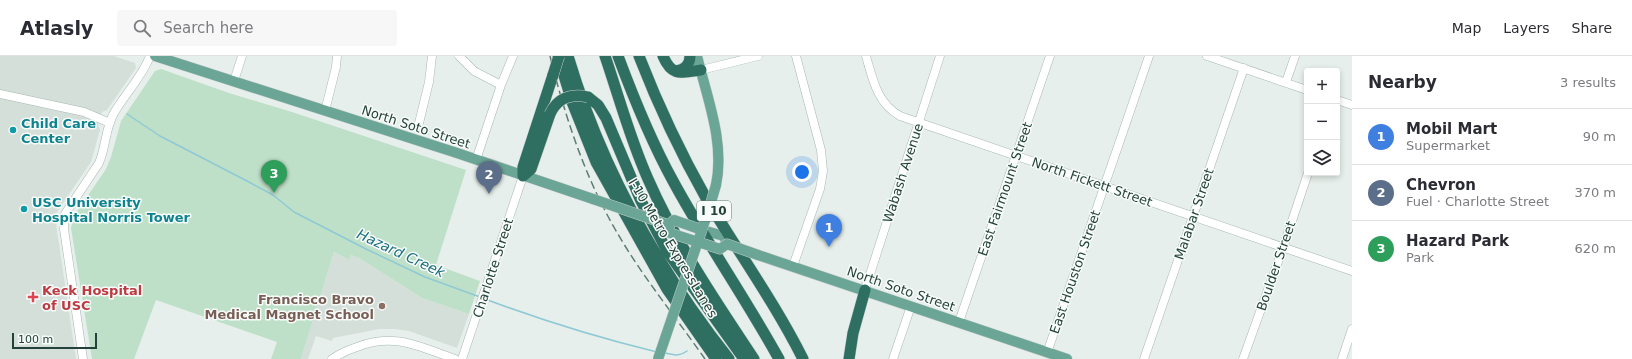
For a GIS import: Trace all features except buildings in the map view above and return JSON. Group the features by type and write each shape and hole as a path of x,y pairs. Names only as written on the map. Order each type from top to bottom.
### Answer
{"highway":[{"path":"523,176 531,169 559,56"},
{"name":"I-10 Metro ExpressLanes","path":"559,56 572,102 596,162 667,289 716,359"},
{"name":"I-10 Metro ExpressLanes","path":"568,56 590,122 624,197 670,275 729,359"},
{"path":"605,56 634,144 661,207 689,256 754,359"},
{"path":"618,56 641,117 673,182 779,359"},
{"name":"I 10","path":"639,56 660,109 681,152 707,199 781,320 803,359"},
{"path":"663,56 672,70 680,73 701,70"},
{"path":"672,70 678,71 684,69 688,64 690,56"},
{"path":"546,109 566,97 577,95 588,97 598,105 606,118 641,201 666,251 744,359"},
{"path":"849,359 853,333 865,290"}],"main road":[{"name":"North Soto Street","path":"155,56 669,224"},
{"path":"658,359 716,185 718,160 716,131 698,56"},
{"name":"North Soto Street","path":"669,224 674,220 724,236 727,244 1066,359"},
{"name":"North Soto Street","path":"669,224 670,233 720,250 727,244"}],"street":[{"path":"83,359 64,222 65,214 101,158 110,123 114,114 147,65 150,56"},
{"path":"234,81 242,56"},
{"path":"325,111 336,67 337,56"},
{"path":"419,123 429,82 432,56"},
{"path":"459,56 474,71 501,85"},
{"path":"476,160 512,56"},
{"path":"701,70 758,56"},
{"path":"793,266 820,189 823,171 821,150 796,56"},
{"name":"North Fickett Street","path":"866,56 875,89 881,100 893,112 1016,156 1352,271"},
{"name":"Wabash Avenue","path":"865,290 940,56"},
{"name":"East Fairmount Street","path":"959,322 1050,56"},
{"name":"East Houston Street","path":"1047,352 1149,56"},
{"path":"1208,56 1304,89"},
{"path":"1286,82 1295,56"},
{"name":"Malabar Street","path":"1144,359 1244,68"},
{"path":"0,94 77,110 92,114 110,123"},
{"path":"1340,101 1352,105"},
{"name":"Charlotte Street","path":"462,359 523,176"},
{"name":"Boulder Street","path":"1243,359 1307,176"},
{"path":"893,359 911,306"},
{"path":"1342,359 1352,329"},
{"path":"332,359 348,350 372,341 389,339 407,342 455,359"}],"shaded area":[{"path":"0,56 114,56 135,63 136,68 107,110 102,112 98,124 100,130 91,162 55,217 76,359 0,359"},
{"name":"Francisco Bravo Medical Magnet School","path":"334,252 349,260 351,255 359,258 422,298 469,314 457,348 409,331 379,329 333,338 332,341 316,336 308,359 301,359"}],"green space":[{"path":"161,69 229,93 292,112 466,170 436,265 480,281 469,314 422,298 359,258 351,255 349,260 334,252 301,359 271,359 277,342 156,300 134,359 92,359 71,228 74,216 106,169 121,121 155,71"}],"waterway":[{"name":"Hazard Creek","path":"127,114 160,136 273,195 294,212 425,277 480,297"},
{"name":"Hazard Creek","path":"485,299 570,328 657,352"},
{"name":"Hazard Creek","path":"665,353 679,355 687,351"}],"railway":[{"path":"550,56 576,145 604,209 636,263 705,359"}],"place":[{"name":"Child Care Center","path":"13,130"},
{"name":"Hazard Park","path":"274,193"},
{"name":"Chevron","path":"489,194"},
{"name":"USC University Hospital Norris Tower","path":"24,209"},
{"name":"Mobil Mart","path":"829,247"},
{"name":"Keck Hospital of USC","path":"33,297"},
{"name":"Francisco Bravo Medical Magnet School","path":"382,306"}]}
